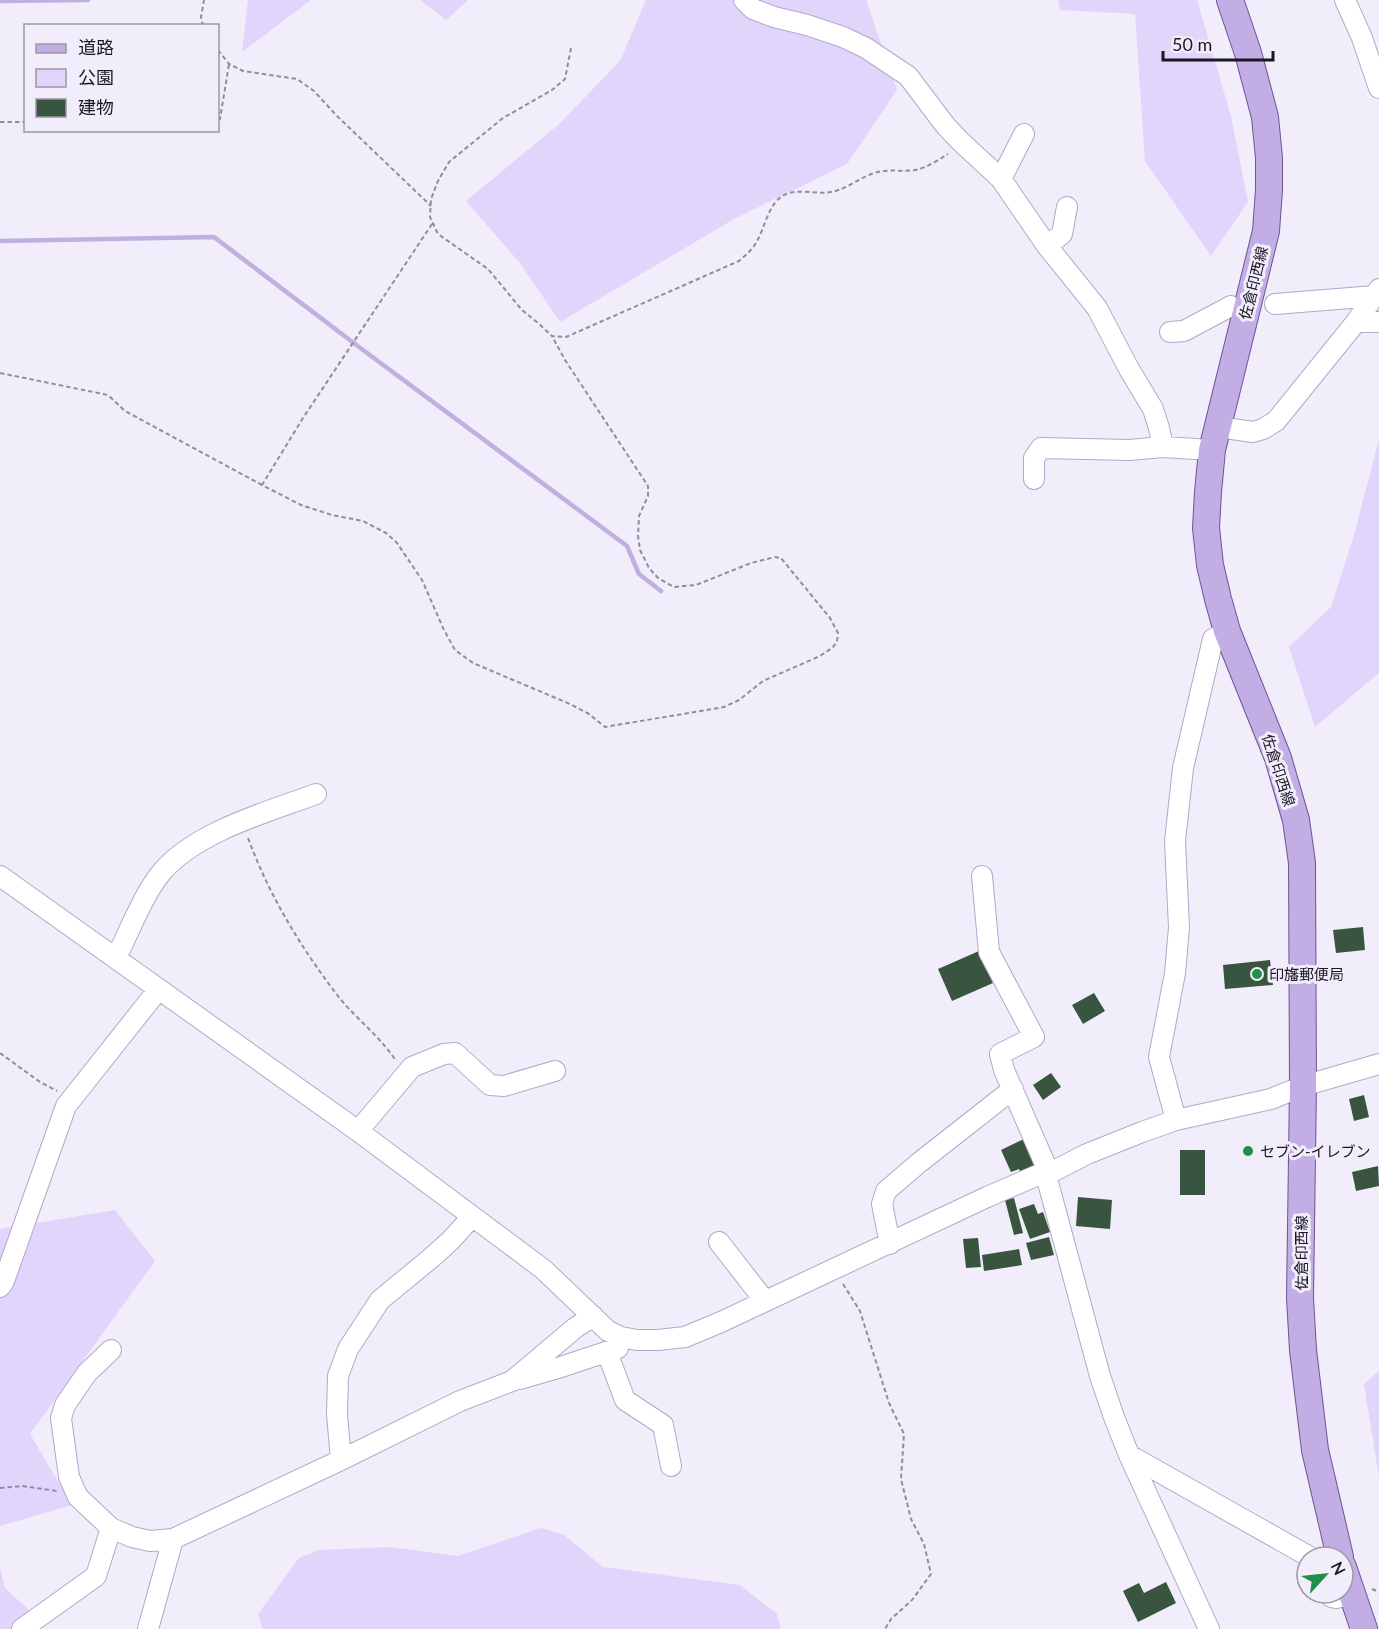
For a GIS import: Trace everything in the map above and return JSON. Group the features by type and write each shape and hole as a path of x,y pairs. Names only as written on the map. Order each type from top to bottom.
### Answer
{"main road":[{"name":"佐倉印西線","path":"1230,0 1248,53 1264,117 1269,158 1269,190 1266,231 1215,438 1206,528 1213,576 1227,632 1278,758 1296,820 1302,863 1303,1086 1300,1298 1303,1350 1315,1450 1337,1545"},
{"path":"1348,1605 1364,1629"}],"street":[{"path":"744,0 753,9 774,17 843,37 866,48 908,76 945,125 1001,179 1047,246 1097,308 1129,369 1154,409 1163,447"},
{"path":"1345,0 1362,38 1379,88"},
{"path":"1001,179 1024,134"},
{"path":"1047,246 1062,234 1067,207"},
{"path":"1034,479 1034,458 1041,448 1129,450 1163,447 1263,429 1276,421 1356,322 1377,292"},
{"path":"1275,304 1377,292"},
{"path":"1170,332 1184,331 1231,306"},
{"path":"1356,322 1379,322"},
{"path":"1176,1120 1159,1057 1175,973 1179,928 1176,841 1183,768 1213,639 1227,632"},
{"path":"116,958 140,907 160,874 175,858 241,821 316,794"},
{"path":"0,876 358,1131 549,1274 608,1330 621,1337 637,1340 685,1337 722,1322 987,1197 1045,1172 1047,1174 1087,1154 1142,1132 1176,1120 1271,1099 1303,1086 1379,1064"},
{"path":"982,876 989,952 1034,1037 1000,1054 1004,1070 1047,1174 1100,1376 1129,1455 1209,1629"},
{"path":"0,1287 66,1106 158,990"},
{"path":"358,1131 412,1067 444,1054 455,1053 490,1084 504,1086 555,1071"},
{"path":"890,1244 882,1204 886,1191 1013,1089"},
{"path":"341,1460 337,1414 338,1376 348,1349 380,1300 430,1259 472,1217"},
{"path":"719,1242 765,1301"},
{"path":"512,1381 575,1328 593,1316"},
{"path":"111,1350 87,1373 65,1405 61,1418 69,1477 78,1497 111,1528 132,1537 150,1541 173,1539 460,1401 512,1381 607,1352 637,1340"},
{"path":"607,1352 625,1400 663,1425 671,1466"},
{"path":"1129,1455 1295,1549"},
{"path":"22,1629 96,1576 111,1528"},
{"path":"148,1629 173,1539"}],"path":[{"path":"203,24 201,17 204,0"},
{"path":"0,373 108,395 125,411 301,505 332,515 363,521 386,532 397,543 422,580 455,650 473,663 570,704 589,714 605,728 724,707 739,700 776,674 820,656 837,642 838,633 830,618 781,558 775,557 750,563 696,585 674,587 658,578 640,550 638,536 639,516 648,496 648,486 565,360 552,336 522,310 488,270 438,234 432,224 431,199 449,162 503,118 552,90 565,79 571,48"},
{"path":"219,51 229,64 243,71 297,79 314,91 431,206"},
{"path":"219,119 229,64"},
{"path":"0,122 24,122"},
{"path":"552,336 566,337 739,261 758,241 773,204 790,192 833,192 876,173 915,170 949,154 960,141"},
{"path":"261,485 432,224"},
{"path":"241,821 260,869 305,951 340,998 387,1047 405,1077"},
{"path":"0,1053 40,1082 72,1099"},
{"path":"833,1269 860,1311 889,1402 904,1434 901,1479 911,1519 924,1544 931,1574 912,1600 891,1619 885,1629"},
{"path":"0,1488 22,1486 63,1492 75,1491"}],"green space":[{"path":"248,0 311,0 242,52"},
{"path":"420,0 468,0 446,20"},
{"path":"646,0 866,0 897,90 847,164 734,219 560,322 520,263 466,201 558,125 620,61"},
{"path":"1058,0 1197,0 1231,116 1248,202 1211,256 1145,161 1135,14 1060,10"},
{"path":"1379,439 1379,673 1315,727 1289,647 1331,607 1354,535"},
{"path":"115,1210 155,1261 30,1434 72,1505 0,1526 0,1229"},
{"path":"1379,1371 1379,1478 1364,1384"},
{"path":"541,1528 564,1535 603,1567 740,1585 777,1614 781,1629 263,1629 258,1614 299,1558 319,1550 390,1547 458,1556"},
{"path":"0,1569 5,1588 42,1622 38,1629 0,1629"}],"building":[{"path":"1363,927 1365,950 1336,953 1333,930"},
{"path":"979,951 993,983 952,1001 938,969"},
{"path":"1270,960 1273,985 1225,989 1223,965"},
{"path":"1094,993 1105,1011 1083,1024 1072,1005"},
{"path":"1051,1073 1061,1087 1043,1100 1033,1085"},
{"path":"1364,1095 1369,1117 1354,1121 1349,1099"},
{"path":"1024,1139 1037,1166 1021,1174 1019,1169 1011,1172 1001,1150"},
{"path":"1180,1150 1205,1150 1205,1195 1180,1195"},
{"path":"1378,1166 1379,1186 1356,1191 1352,1172"},
{"path":"1078,1197 1112,1200 1110,1229 1076,1226"},
{"path":"1014,1198 1023,1233 1014,1235 1005,1200"},
{"path":"1034,1204 1038,1214 1043,1212 1050,1232 1030,1239 1019,1209"},
{"path":"1049,1237 1054,1255 1031,1260 1026,1243"},
{"path":"978,1238 981,1267 966,1268 963,1239"},
{"path":"1019,1249 1022,1265 984,1271 982,1255"},
{"path":"1166,1582 1176,1603 1138,1622 1123,1591 1139,1583 1144,1593"}],"waterway":[{"path":"0,1 88,0"},
{"path":"0,241 214,237 627,546 639,574 661,591"}],"place":[{"name":"印旛郵便局","path":"1257,974"},
{"name":"セブン-イレブン","path":"1248,1151"}]}
